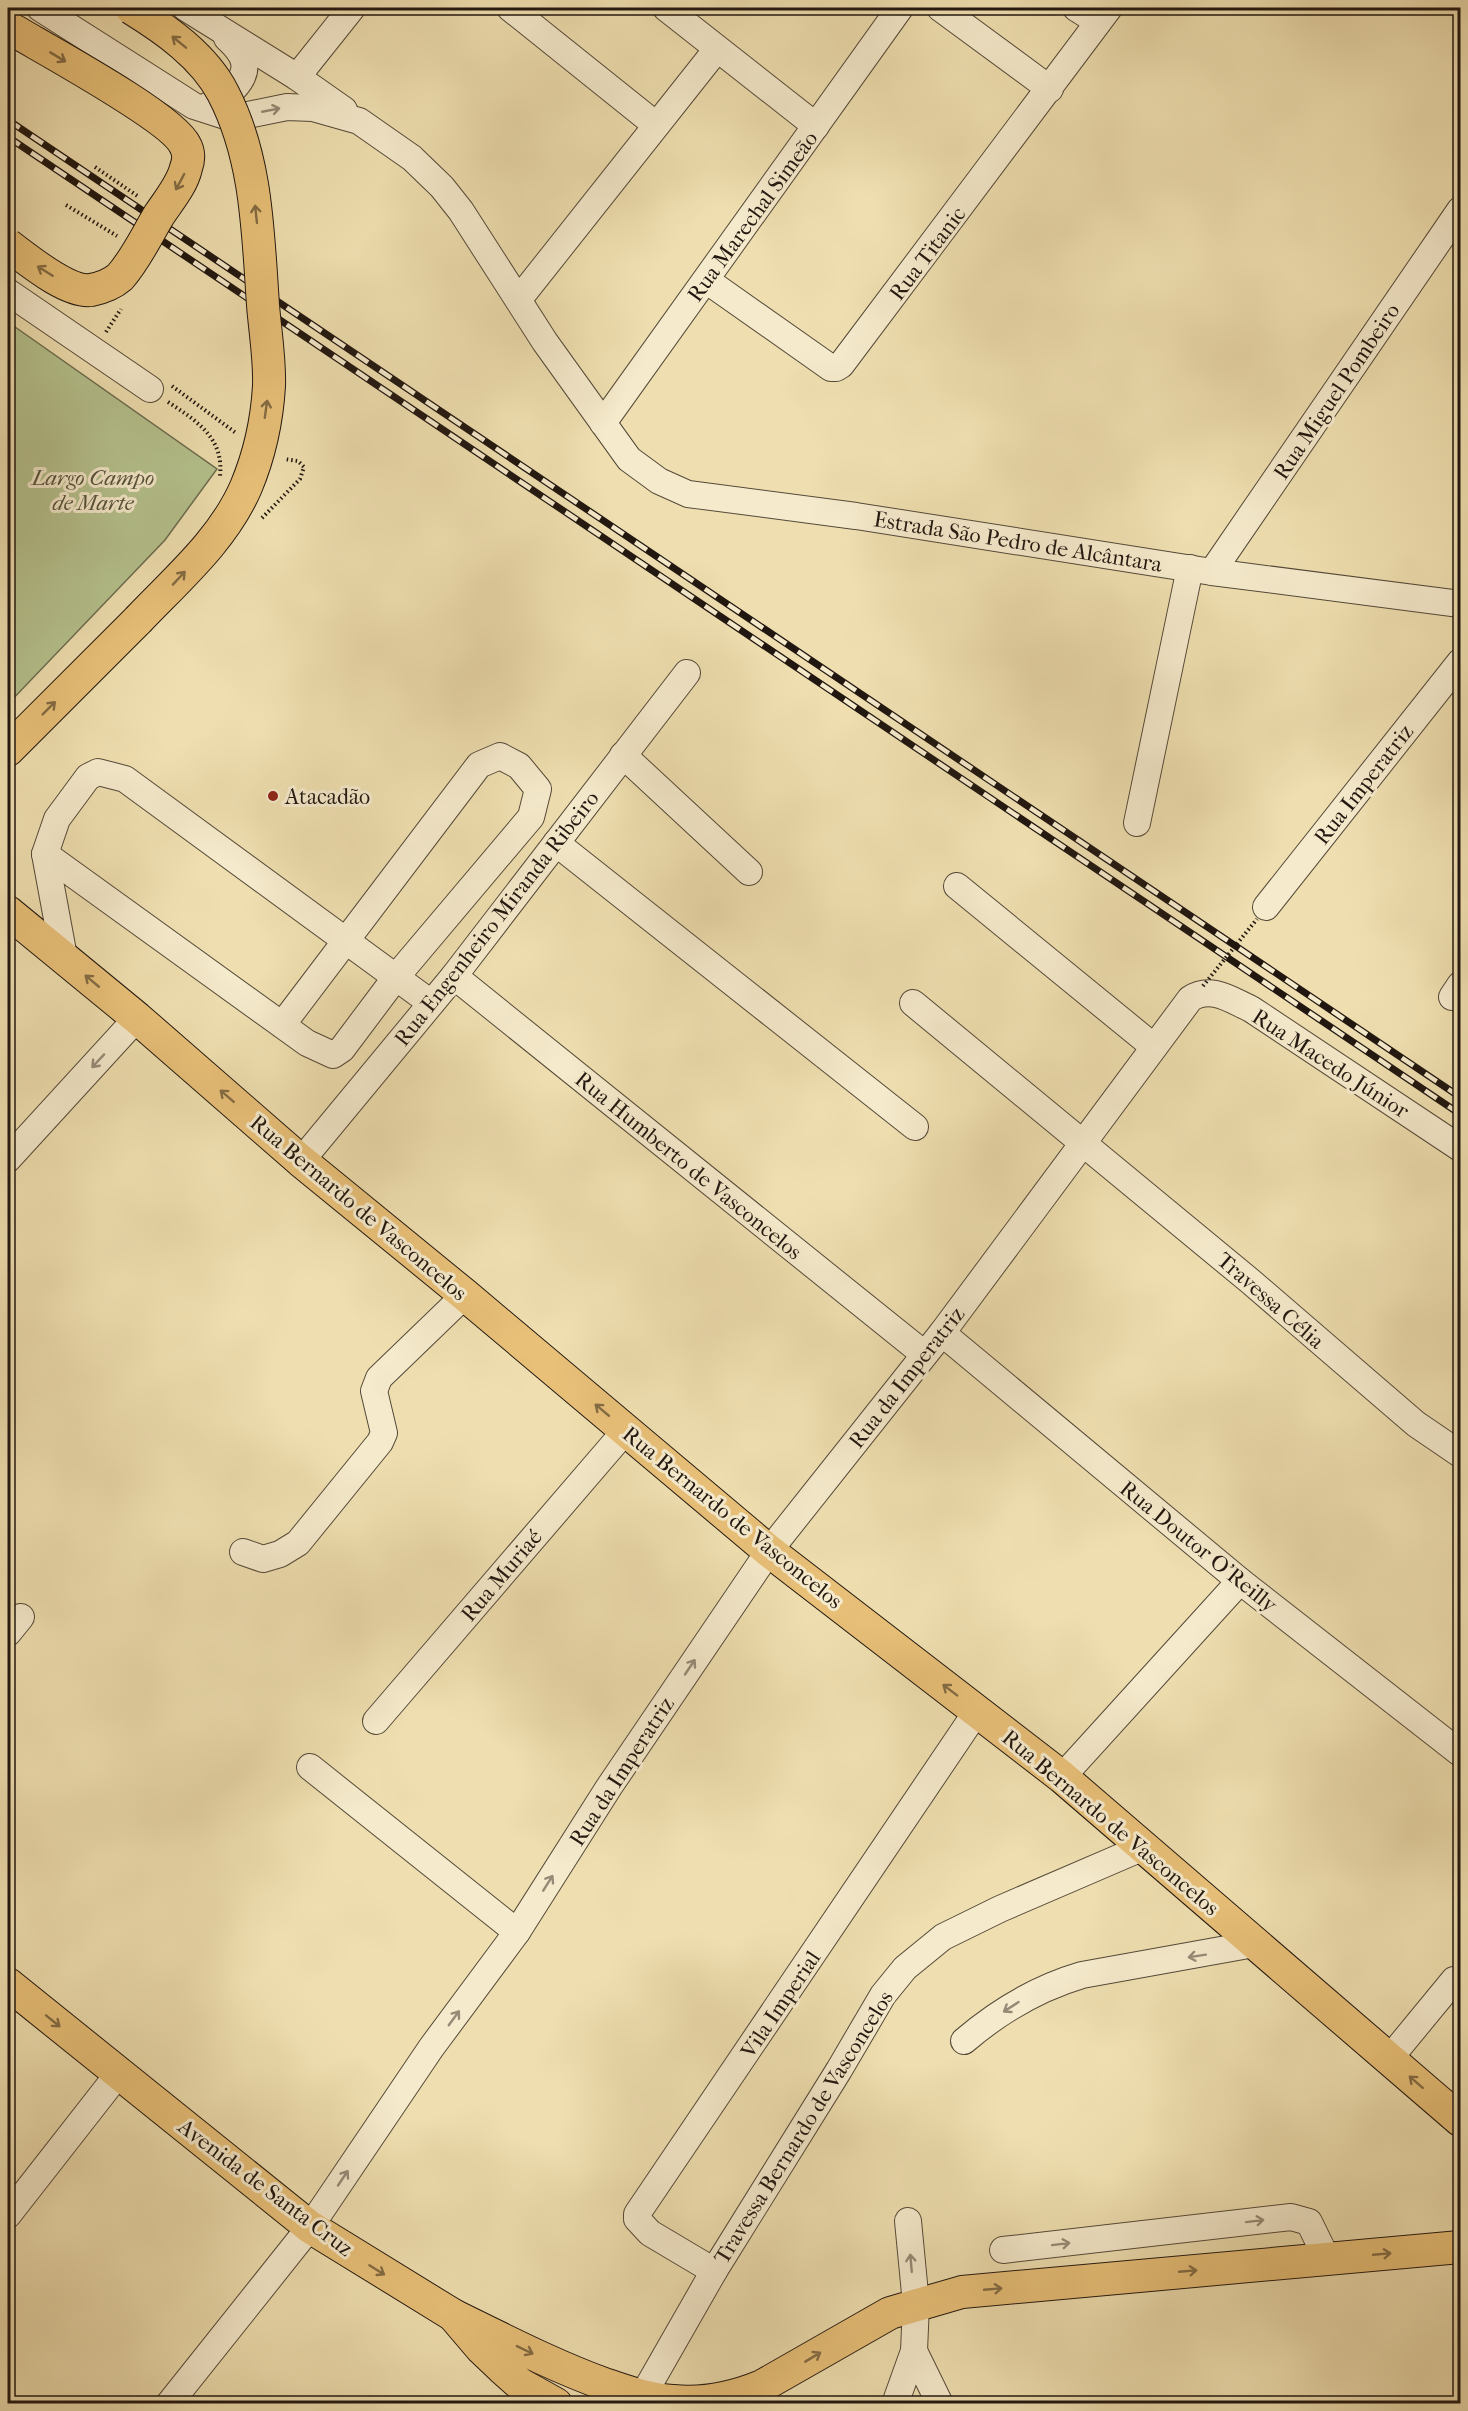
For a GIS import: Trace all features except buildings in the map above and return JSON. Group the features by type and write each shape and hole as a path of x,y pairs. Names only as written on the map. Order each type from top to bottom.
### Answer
{"main road":[{"path":"8,750 211,543 231,517 246,487 261,446 269,385 256,213 243,140 222,90 206,70 185,46 131,8"},
{"path":"8,27 170,127 185,144 188,157 186,169 138,250 119,277 108,285 90,290 64,283 8,245"},
{"name":"Rua Bernardo de Vasconcelos","path":"8,912 138,1018 301,1161 465,1295 769,1551 1062,1777 1229,1923 1461,2120"},
{"name":"Avenida de Santa Cruz","path":"8,1984 310,2227 453,2315 482,2349 520,2384 554,2403"},
{"path":"453,2315 556,2366 642,2397 673,2401 699,2401 724,2397 762,2386 882,2318 916,2304 962,2292 1461,2247"}],"street":[{"path":"40,8 194,106 225,117 238,117 301,106 359,121"},
{"path":"186,8 219,29 240,52 244,64 243,74 224,99 210,105 194,106"},
{"path":"297,77 352,8"},
{"path":"510,8 656,125"},
{"path":"666,8 816,126"},
{"name":"Rua Marechal Simeão","path":"603,423 900,8"},
{"path":"940,8 1050,89"},
{"path":"1076,8 1104,15"},
{"name":"Rua Titanic","path":"706,280 831,368 836,369 847,359 1104,15"},
{"name":"Estrada São Pedro de Alcântara","path":"219,29 297,77 412,158 442,187 519,299 545,342 629,459 659,482 688,494 856,516 1201,570 1461,604"},
{"path":"519,299 717,49"},
{"name":"Rua Miguel Pombeiro","path":"1201,570 1461,210"},
{"path":"8,292 150,389"},
{"path":"1137,823 1201,570"},
{"name":"Rua Imperatriz","path":"1261,913 1461,662"},
{"name":"Rua Engenheiro Miranda Ribeiro","path":"301,1161 454,976 687,673"},
{"path":"623,755 749,872"},
{"path":"45,854 282,1025 307,1043 333,1055 342,1049 396,977 531,817 538,789 519,766 500,756 479,765 282,1025"},
{"path":"64,957 45,854 57,819 88,777 98,772 125,779 431,1003"},
{"path":"556,843 915,1126"},
{"path":"957,886 1154,1047"},
{"name":"Rua Humberto de Vasconcelos","path":"454,976 924,1354"},
{"name":"Rua da Imperatriz","path":"169,2403 310,2227 431,2048 517,1932 609,1787 769,1551 942,1333 1184,1005 1199,990"},
{"name":"Rua Macedo Júnior","path":"1199,990 1218,994 1251,1009 1461,1148"},
{"path":"913,1003 1083,1144"},
{"path":"8,1159 138,1018"},
{"name":"Travessa Célia","path":"1083,1144 1250,1281 1408,1418 1461,1454"},
{"path":"243,1552 262,1559 280,1554 298,1543 380,1442 384,1434 374,1391 379,1378 465,1295"},
{"name":"Rua Doutor O'Reilly","path":"942,1333 1240,1581 1461,1753"},
{"name":"Rua Muriaé","path":"376,1721 626,1430"},
{"path":"1062,1777 1240,1581"},
{"name":"Vila Imperial","path":"714,2271 650,2233 641,2226 637,2219 638,2214 978,1711"},
{"path":"310,1767 517,1932"},
{"name":"Travessa Bernardo de Vasconcelos","path":"642,2397 714,2271 883,1995 905,1968 943,1936 1144,1847"},
{"path":"964,2041 981,2027 1035,1992 1056,1983 1082,1975 1254,1944"},
{"path":"1389,2059 1454,1980"},
{"path":"8,2215 119,2073"},
{"path":"1003,2250 1291,2217 1309,2222 1327,2259"},
{"path":"895,2403 914,2351 916,2304 908,2221"},
{"path":"914,2351 940,2403"}],"path":[{"path":"95,167 161,212"},
{"path":"66,205 138,250"},
{"path":"110,340 104,335 126,302"},
{"path":"150,389 194,420 218,447 221,463 219,485"},
{"path":"1199,990 1261,913"}],"green space":[{"name":"Largo Campo de Marte","path":"8,322 217,469 165,540 8,704"}],"railway":[{"path":"8,120 1460,1097"},
{"path":"8,137 1460,1114"}],"place":[{"name":"Atacadão","path":"273,796"}]}
